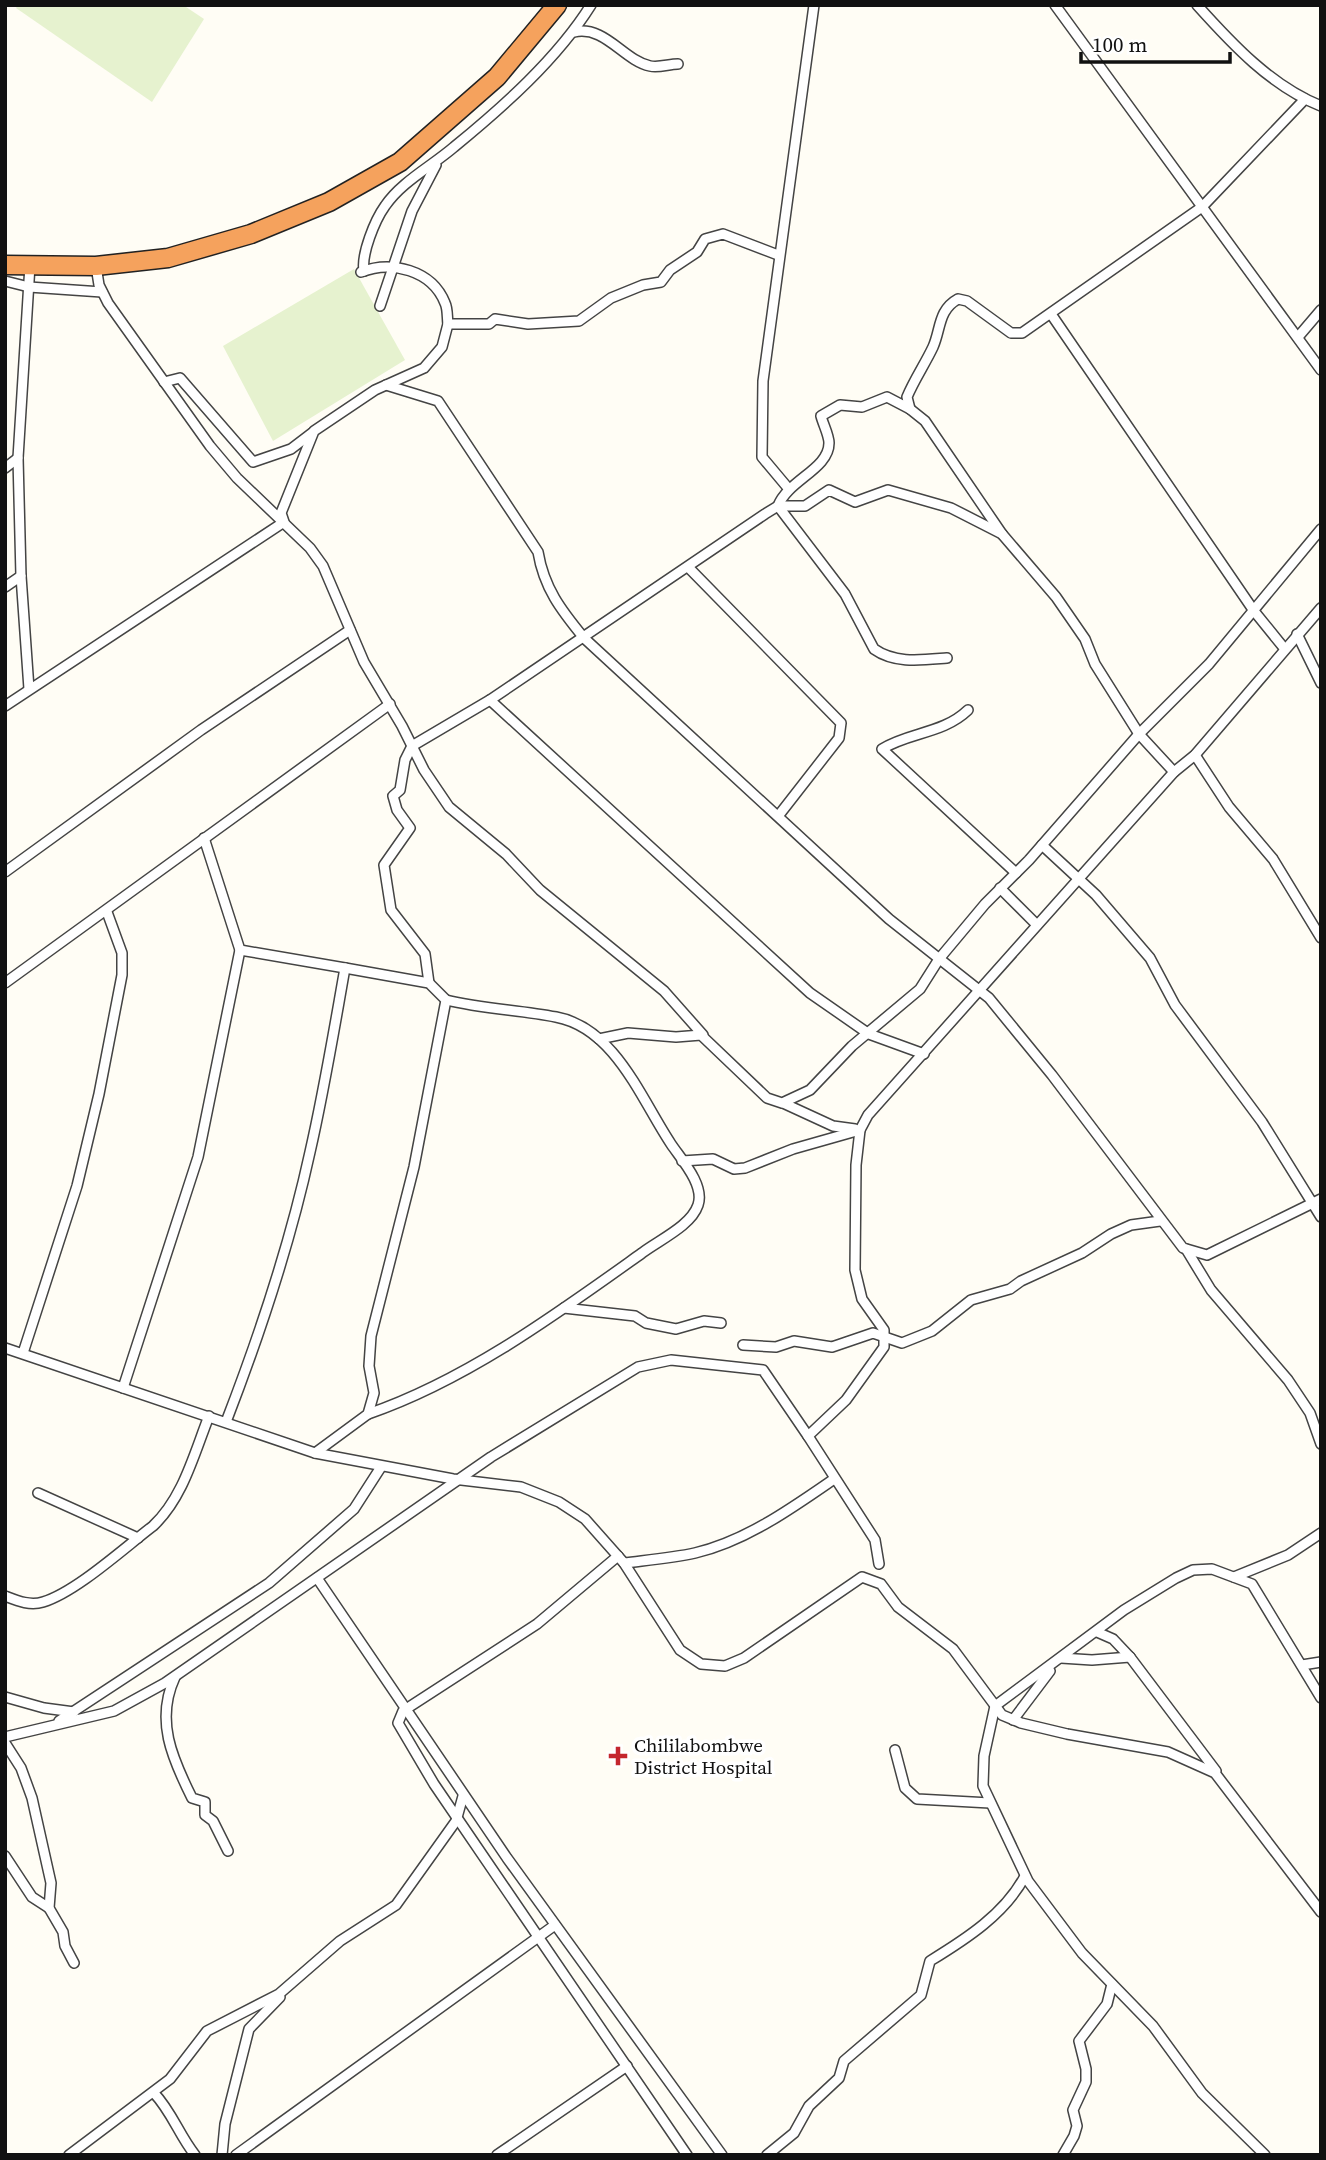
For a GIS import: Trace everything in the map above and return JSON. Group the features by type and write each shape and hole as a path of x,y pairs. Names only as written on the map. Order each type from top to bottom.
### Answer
{"highway":[{"path":"5,265 96,267 168,258 251,234 329,202 400,162 497,78 557,5"}],"street":[{"path":"164,383 180,378 253,462 291,449 386,385 424,368 442,347 448,324 445,302 429,282 395,265 363,272 367,251 383,208 394,194 438,160 550,60 574,32 591,5"},
{"path":"788,488 762,457 763,381 814,5"},
{"path":"1055,5 1321,370"},
{"path":"1197,5 1248,58 1305,99 1321,106"},
{"path":"574,32 598,35 629,56 652,67 678,64"},
{"path":"910,409 906,397 933,346 940,319 951,303 958,299 967,301 996,324 1017,334 1051,314 1202,207 1305,99"},
{"path":"380,306 412,211 438,160"},
{"path":"448,324 489,324 495,319 528,324 579,321 611,298 661,282 670,270 697,251 705,239 723,234 778,255"},
{"path":"29,689 21,576 19,458 30,265"},
{"path":"96,267 102,292 164,383 237,478 310,548 323,566 339,597 364,662 438,793 463,821 493,842 540,890 663,991 768,1098 833,1126 860,1130"},
{"path":"5,281 29,287 102,292"},
{"path":"1298,337 1321,310"},
{"path":"1051,314 1254,611 1284,648"},
{"path":"386,385 438,401 538,552 542,575 554,601 584,638 889,919 989,998 1052,1075 1160,1221 1186,1250 1211,1290 1251,1334 1295,1391 1310,1413 1321,1444"},
{"path":"429,983 425,954 391,910 384,865 410,828 397,810 393,796 400,790 405,760 412,746 584,638 778,506 788,488 823,461 829,443 821,416 840,405 862,407 887,397 910,409 925,421 1002,534 1056,597 1085,639 1095,664 1139,734 1174,772"},
{"path":"284,522 281,513 314,431"},
{"path":"5,468 19,458"},
{"path":"778,506 805,506 829,490 855,502 888,490 951,508 1002,534"},
{"path":"778,506 845,594 874,649 882,655 899,659 947,658"},
{"path":"5,706 284,522"},
{"path":"782,1103 810,1090 845,1053 920,989 939,959 1000,888 1042,845 1139,734 1209,664 1321,529"},
{"path":"688,567 841,723 839,738 779,815"},
{"path":"5,587 21,576"},
{"path":"808,1436 856,1389 861,1377 882,1351 884,1330 862,1298 855,1270 856,1165 860,1130 869,1115 977,990 1174,772 1195,755 1321,608"},
{"path":"5,872 201,730 350,630"},
{"path":"1297,635 1321,683"},
{"path":"489,700 810,993 869,1034 923,1054"},
{"path":"5,983 107,912 204,838 390,705"},
{"path":"968,710 958,719 921,736 896,740 882,750 1016,873"},
{"path":"1195,755 1229,807 1273,859 1321,938"},
{"path":"123,1388 198,1157 240,950 204,838"},
{"path":"1042,845 1080,878 1150,958 1175,1005 1317,1201 1321,1217"},
{"path":"1000,888 1037,925"},
{"path":"23,1353 77,1186 99,1094 122,975 120,944 107,912"},
{"path":"240,950 429,983 446,1000 485,1009 559,1017 599,1039 628,1072 699,1192 698,1204 691,1216 564,1308 426,1389 368,1414 315,1453"},
{"path":"226,1422 257,1339 293,1220 317,1119 345,968"},
{"path":"368,1414 374,1393 369,1366 372,1336 411,1180 446,1000"},
{"path":"599,1039 640,1032 676,1037 696,1034 706,1037"},
{"path":"682,1160 713,1159 734,1169 745,1168 793,1149 860,1130"},
{"path":"1186,1250 1207,1255 1317,1201"},
{"path":"743,1345 776,1347 794,1341 832,1346 873,1333 902,1343 932,1331 971,1300 1010,1289 1020,1280 1082,1253 1131,1225 1160,1221"},
{"path":"564,1308 635,1317 646,1324 676,1329 704,1321 721,1324"},
{"path":"5,1348 315,1453 458,1480 521,1487 559,1502 585,1519 621,1560 680,1650 701,1664 725,1666 744,1658 862,1577 881,1584 898,1607 953,1649 1002,1715 1067,1734 1168,1752 1199,1763 1226,1784"},
{"path":"5,1737 114,1711 175,1676 458,1480 638,1367 671,1360 763,1370 875,1540 879,1564"},
{"path":"5,1596 23,1603 41,1602 60,1594 138,1538 167,1513 209,1416"},
{"path":"51,1726 269,1583 354,1509 381,1467"},
{"path":"687,2155 457,1818 398,1723 406,1710 537,1624 621,1560 696,1553 764,1524 834,1479"},
{"path":"38,1493 138,1538"},
{"path":"1234,1577 1288,1555 1321,1534"},
{"path":"1265,2155 1202,2093 1153,2026 1082,1953 1025,1876 990,1803 982,1774 995,1706 1124,1610 1192,1570 1212,1569 1252,1584 1321,1698"},
{"path":"317,1578 463,1796 722,2155"},
{"path":"1097,1632 1113,1639 1130,1657 1321,1912"},
{"path":"1059,1660 1130,1657"},
{"path":"1013,1720 1059,1660"},
{"path":"1302,1665 1321,1662"},
{"path":"175,1676 166,1697 169,1752 192,1798 205,1802 205,1815 213,1821 228,1851"},
{"path":"5,1697 44,1708 74,1712"},
{"path":"5,1743 21,1768 32,1798 51,1883 49,1908"},
{"path":"895,1750 905,1788 918,1799 990,1803"},
{"path":"222,2155 225,2124 249,2029 340,1941 396,1905 457,1818 463,1796"},
{"path":"5,1856 32,1897 49,1908 63,1932 65,1946 74,1963"},
{"path":"767,2155 794,2133 809,2106 839,2078 844,2061 920,1995 930,1961 973,1935 1019,1889 1025,1876"},
{"path":"236,2155 555,1925"},
{"path":"1063,2155 1074,2136 1077,2126 1073,2110 1086,2082 1086,2069 1079,2041 1107,2004 1112,1984"},
{"path":"69,2155 170,2079 207,2031 292,1985"},
{"path":"497,2155 627,2066"},
{"path":"154,2093 170,2110 182,2138 195,2155"}],"green space":[{"path":"18,5 183,5 204,19 152,102 16,8"},
{"path":"354,269 405,360 273,441 223,346"}],"place":[{"name":"Chililabombwe District Hospital","path":"618,1756"}]}
